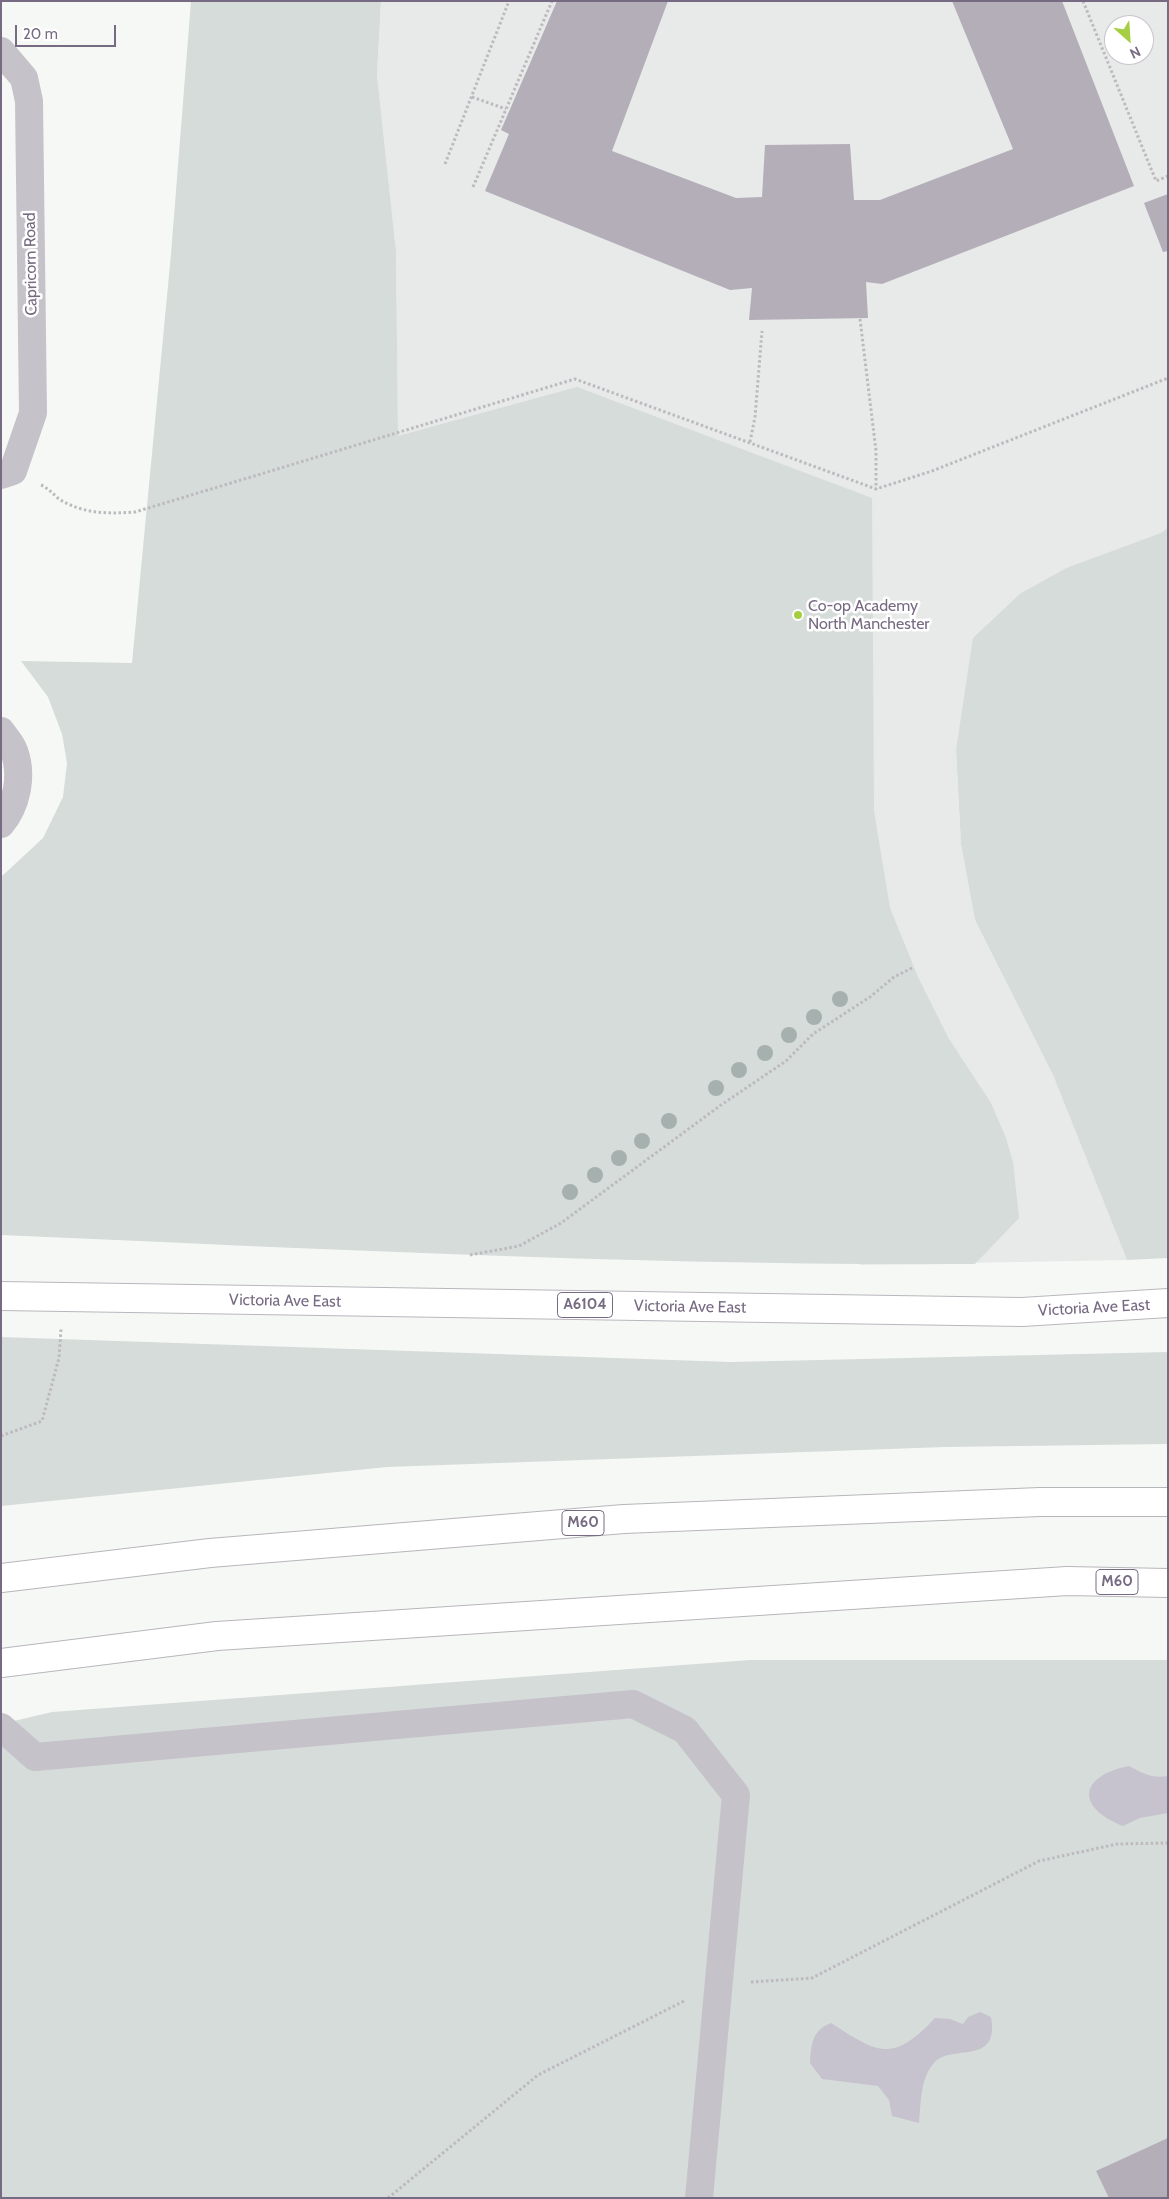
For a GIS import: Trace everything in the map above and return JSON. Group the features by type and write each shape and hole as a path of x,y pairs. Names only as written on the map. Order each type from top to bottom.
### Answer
{"main road":[{"name":"Victoria Ave East","path":"1,1296 1022,1312 1168,1304"},
{"name":"M60","path":"1,1578 210,1553 624,1519 1040,1502 1168,1502"},
{"name":"M60","path":"1,1663 218,1636 1067,1581 1168,1583"}],"street":[{"name":"Capricorn Road","path":"1,51 24,78 29,101 33,414 7,473"},
{"path":"1,731 14,751 18,783 9,814 1,824"},
{"path":"1,1727 35,1758 633,1704 685,1730 736,1795 717,1984 699,2198"}],"path":[{"path":"445,164 509,1"},
{"path":"473,186 552,1"},
{"path":"1083,1 1156,181 1168,176"},
{"path":"472,96 506,110"},
{"path":"860,320 876,451 876,489"},
{"path":"750,442 755,417 762,331"},
{"path":"7,473 43,486 58,498 74,507 112,514 135,512 575,379 876,489 932,470 1168,378"},
{"path":"470,1255 520,1246 561,1223 721,1104 786,1061 813,1034 870,997 894,977 914,967"},
{"path":"1,1436 42,1421 59,1358 62,1298"},
{"path":"388,2198 538,2075 717,1984 812,1978 1039,1862 1117,1844 1168,1843"}],"shaded area":[{"path":"191,1 381,1 377,75 396,251 398,436 577,387 872,498 874,811 890,908 918,977 949,1039 991,1103 1006,1138 1013,1162 1019,1218 975,1264 853,1264 610,1259 366,1251 1,1235 1,877 43,838 63,797 67,763 62,734 48,697 21,661 132,663 171,254"},
{"name":"Co-op Academy North Manchester","path":"381,1 1168,1 1168,531 1066,568 1021,593 956,750 961,844 975,920 1053,1075 1127,1260 860,1265 398,458 396,251 377,75"},
{"path":"1168,528 1168,1258 1127,1260 1053,1075 975,920 961,844 956,750 973,638 1021,593 1066,568 1161,533"},
{"path":"1,1337 731,1362 1168,1352 1168,1444 945,1447 387,1467 1,1506"},
{"path":"750,1660 1168,1660 1168,2198 1,2198 1,1724 52,1712"},
{"path":"1129,1766 1152,1776 1168,1776 1168,1813 1140,1818 1123,1826 1107,1818 1097,1810 1091,1801 1089,1793 1092,1784 1100,1777 1112,1771"},
{"path":"980,2012 991,2017 992,2033 988,2042 981,2048 951,2054 942,2057 934,2063 929,2069 924,2084 919,2123 892,2116 889,2100 878,2086 822,2079 810,2063 812,2044 816,2034 831,2023 873,2047 884,2049 896,2048 907,2042 920,2033 935,2018 950,2019 963,2024 968,2017"}],"building":[{"path":"557,1 668,1 612,151 736,198 762,197 765,145 850,144 854,200 880,200 1013,149 952,1 1062,1 1134,186 882,284 866,282 868,318 749,320 752,288 730,290 485,191 509,134 501,130"},
{"path":"1168,194 1168,251 1163,252 1144,203"},
{"path":"1168,2138 1168,2198 1109,2198 1096,2171"}],"place":[{"name":"Co-op Academy North Manchester","path":"798,615"}]}
